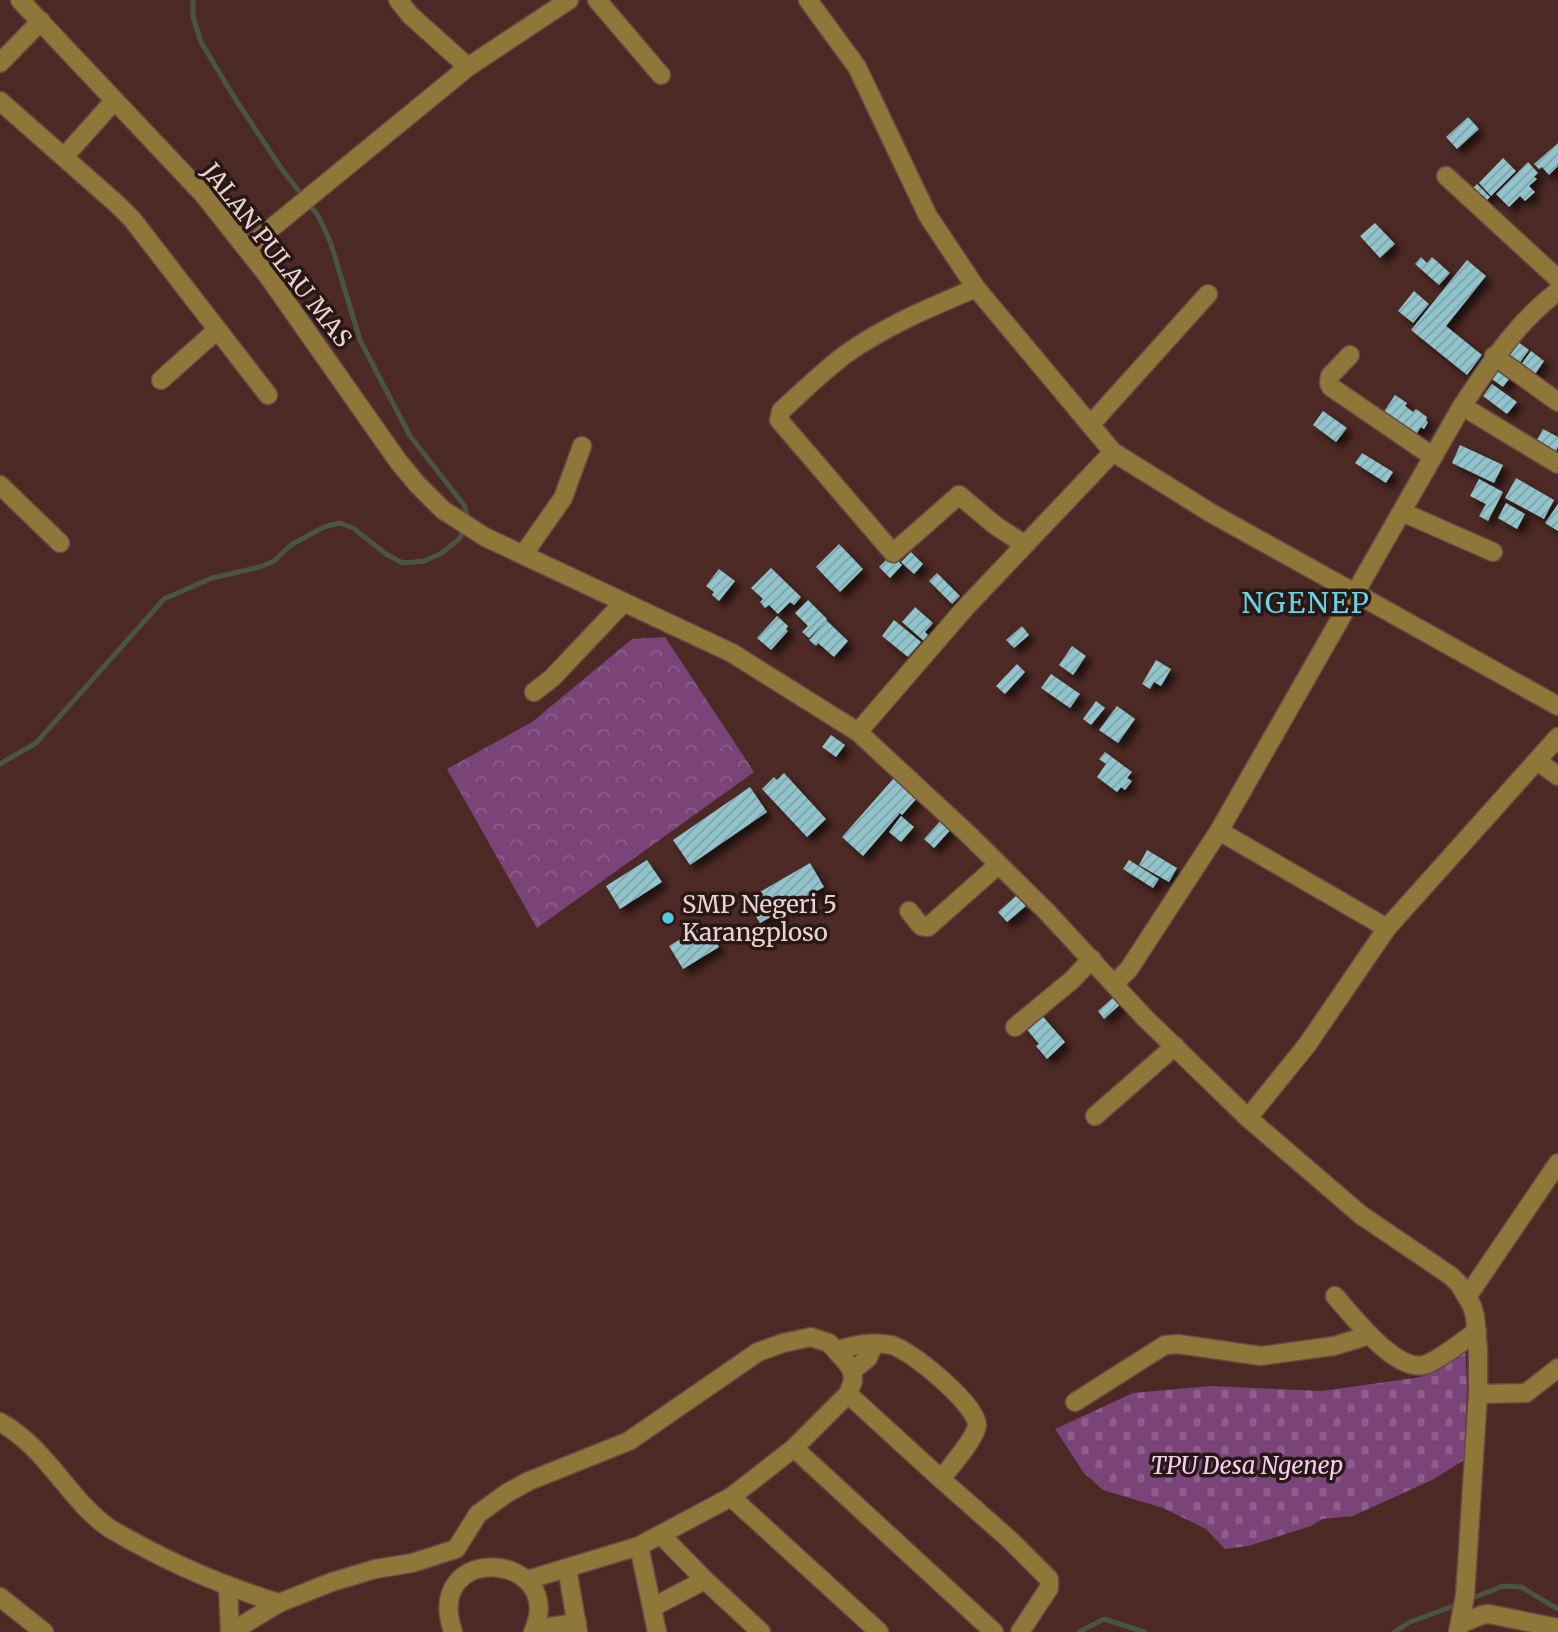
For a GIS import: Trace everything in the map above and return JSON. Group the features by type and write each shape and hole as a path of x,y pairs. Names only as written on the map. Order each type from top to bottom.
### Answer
{"street":[{"name":"JALAN PULAU MAS","path":"20,0 204,194 247,248 406,471 426,494 485,537 732,653 858,732 968,834 1248,1118 1361,1215 1451,1276 1467,1297"},
{"path":"398,0 410,15 468,67"},
{"path":"247,248 468,67 569,0"},
{"path":"597,0 661,75"},
{"path":"808,0 857,66 928,216 976,288 1113,452 1211,513 1558,706"},
{"path":"0,63 41,21"},
{"path":"0,101 132,219 268,395"},
{"path":"64,157 114,101"},
{"path":"1446,176 1558,279"},
{"path":"976,288 919,313 855,348 834,363 781,411 779,420 893,553 959,495 996,526 1024,544"},
{"path":"1115,983 1129,969 1219,831 1432,456 1494,356 1524,319 1558,291"},
{"path":"1091,424 1208,294"},
{"path":"161,380 217,330"},
{"path":"1350,355 1330,376 1331,387 1432,456"},
{"path":"1494,356 1558,402"},
{"path":"1462,406 1558,464"},
{"path":"523,555 564,498 582,446"},
{"path":"858,732 966,607 1113,452"},
{"path":"0,485 60,543"},
{"path":"1402,512 1493,552"},
{"path":"534,692 552,678 624,602"},
{"path":"1248,1118 1307,1045 1387,928 1558,737"},
{"path":"1537,761 1558,776"},
{"path":"1219,831 1387,928"},
{"path":"909,911 921,926 928,927 998,865"},
{"path":"1015,1027 1072,980 1092,959"},
{"path":"1096,1116 1175,1046"},
{"path":"1558,1163 1467,1297 1475,1316 1477,1331 1478,1394 1465,1619 1489,1614 1533,1627 1558,1628"},
{"path":"1335,1296 1370,1335 1393,1356 1410,1365 1428,1364 1477,1331"},
{"path":"1075,1402 1166,1345 1261,1356 1334,1346 1370,1335"},
{"path":"228,1587 230,1632 279,1603 364,1572 412,1563 456,1549 478,1514 507,1493 529,1481 629,1441 758,1352 783,1343 811,1337 829,1343 852,1371 853,1381 848,1394 794,1448 731,1496 639,1546 527,1580"},
{"path":"837,1350 874,1343 892,1345 910,1354 972,1410 977,1424 973,1435 941,1479"},
{"path":"852,1371 868,1358 874,1343"},
{"path":"1478,1394 1526,1393 1558,1368"},
{"path":"848,1394 1010,1540 1049,1579 1049,1588 1020,1632"},
{"path":"0,1422 39,1452 103,1524 128,1539 228,1587 279,1603"},
{"path":"794,1448 994,1632"},
{"path":"731,1496 879,1632"},
{"path":"661,1535 761,1632"},
{"path":"639,1546 657,1632"},
{"path":"456,1549 470,1572"},
{"path":"452,1632 448,1615 450,1598 457,1583 470,1572 484,1566 500,1566 527,1580 538,1603 534,1630 577,1628 567,1568"},
{"path":"653,1607 705,1580"},
{"path":"0,1597 44,1632"}],"green space":[{"path":"665,637 754,772 537,928 447,769 532,722 632,639"},
{"name":"TPU Desa Ngenep","path":"1465,1344 1467,1387 1464,1460 1434,1479 1353,1516 1322,1519 1311,1526 1248,1546 1225,1549 1206,1529 1163,1508 1103,1490 1084,1473 1055,1429 1133,1393 1210,1386 1322,1391 1421,1377"}],"building":[{"path":"1468,117 1479,129 1457,149 1446,137"},
{"path":"1558,143 1558,166 1549,175 1542,167 1539,169 1534,164"},
{"path":"1503,158 1516,171 1491,196 1479,183"},
{"path":"1528,162 1538,173 1534,177 1537,179 1529,186 1535,192 1525,201 1520,196 1509,207 1496,194"},
{"path":"1477,184 1490,197 1484,203 1471,190"},
{"path":"1375,223 1395,244 1380,258 1360,236"},
{"path":"1421,257 1427,263 1432,257 1450,273 1439,285 1415,264"},
{"path":"1467,260 1486,276 1446,326 1482,355 1467,375 1411,330"},
{"path":"1414,291 1429,304 1413,323 1398,311"},
{"path":"1518,342 1529,350 1518,365 1507,357"},
{"path":"1531,351 1544,361 1533,377 1520,366"},
{"path":"1495,361 1513,374 1503,387 1485,374"},
{"path":"1492,384 1517,402 1507,414 1483,396"},
{"path":"1395,395 1407,403 1405,406 1413,412 1416,409 1427,417 1428,422 1424,429 1421,427 1415,436 1383,413"},
{"path":"1323,411 1347,428 1336,442 1313,425"},
{"path":"1543,429 1558,437 1558,447 1553,458 1533,447"},
{"path":"1460,445 1503,465 1494,483 1452,463"},
{"path":"1362,453 1393,472 1386,483 1355,463"},
{"path":"1516,478 1554,500 1544,519 1505,498"},
{"path":"1479,479 1503,492 1488,521 1479,516 1486,504 1470,496"},
{"path":"1506,503 1525,514 1517,529 1498,518"},
{"path":"1558,504 1558,531 1545,523"},
{"path":"839,544 863,569 840,592 816,567"},
{"path":"911,552 923,564 914,574 901,562"},
{"path":"893,553 901,560 899,562 902,565 890,578 879,567"},
{"path":"771,568 801,597 794,605 790,602 778,614 769,605 765,608 760,602 763,599 751,588"},
{"path":"719,569 735,581 719,601 712,595 714,592 706,586"},
{"path":"937,573 960,596 952,604 929,581"},
{"path":"808,600 827,619 809,638 802,632 808,626 795,613"},
{"path":"915,607 933,623 925,632 928,635 924,641 902,622"},
{"path":"777,616 788,626 788,631 771,650 757,638"},
{"path":"826,620 848,641 834,657 818,643 816,646 809,640"},
{"path":"894,620 921,642 908,657 882,636"},
{"path":"1022,626 1029,635 1014,648 1006,640"},
{"path":"1072,646 1086,656 1073,675 1059,665"},
{"path":"1156,660 1171,669 1161,686 1154,682 1150,689 1142,684"},
{"path":"1017,664 1025,672 1005,694 996,686"},
{"path":"1051,674 1080,694 1070,708 1041,688"},
{"path":"1096,701 1105,708 1091,725 1083,719"},
{"path":"1117,706 1135,719 1118,743 1099,730"},
{"path":"831,735 845,745 836,757 822,747"},
{"path":"1105,752 1132,772 1127,778 1132,781 1125,790 1121,787 1117,792 1097,777 1106,764 1099,759"},
{"path":"784,773 826,819 807,837 762,789 774,777 777,780"},
{"path":"894,778 917,798 902,815 900,813 863,856 842,837"},
{"path":"750,787 767,812 690,865 673,840"},
{"path":"901,816 914,827 901,842 889,832"},
{"path":"943,818 953,827 934,848 924,839"},
{"path":"1147,850 1177,868 1169,882 1139,865"},
{"path":"647,860 662,882 620,909 606,886"},
{"path":"1129,860 1159,879 1153,888 1123,869"},
{"path":"810,863 824,887 760,923 746,900"},
{"path":"1017,895 1026,906 1007,922 998,912"},
{"path":"705,924 719,947 683,969 669,946"},
{"path":"1117,994 1124,1001 1104,1019 1098,1011"},
{"path":"1039,1012 1065,1042 1047,1059 1024,1026"}],"waterway":[{"path":"193,0 193,17 201,42 281,168 319,217 331,244 360,340 410,436 464,505 466,519"},
{"path":"0,764 36,743 164,599 212,578 274,561 291,545 324,527 340,523 353,528 386,554 403,563 424,561 442,553 460,538 463,529"},
{"path":"1468,1600 1503,1586 1521,1587 1558,1609"},
{"path":"1394,1632 1410,1622 1459,1604"},
{"path":"1079,1632 1104,1619 1144,1632"}],"place":[{"name":"SMP Negeri 5 Karangploso","path":"668,918"}],"district":[{"name":"NGENEP","path":"1306,603"}]}
